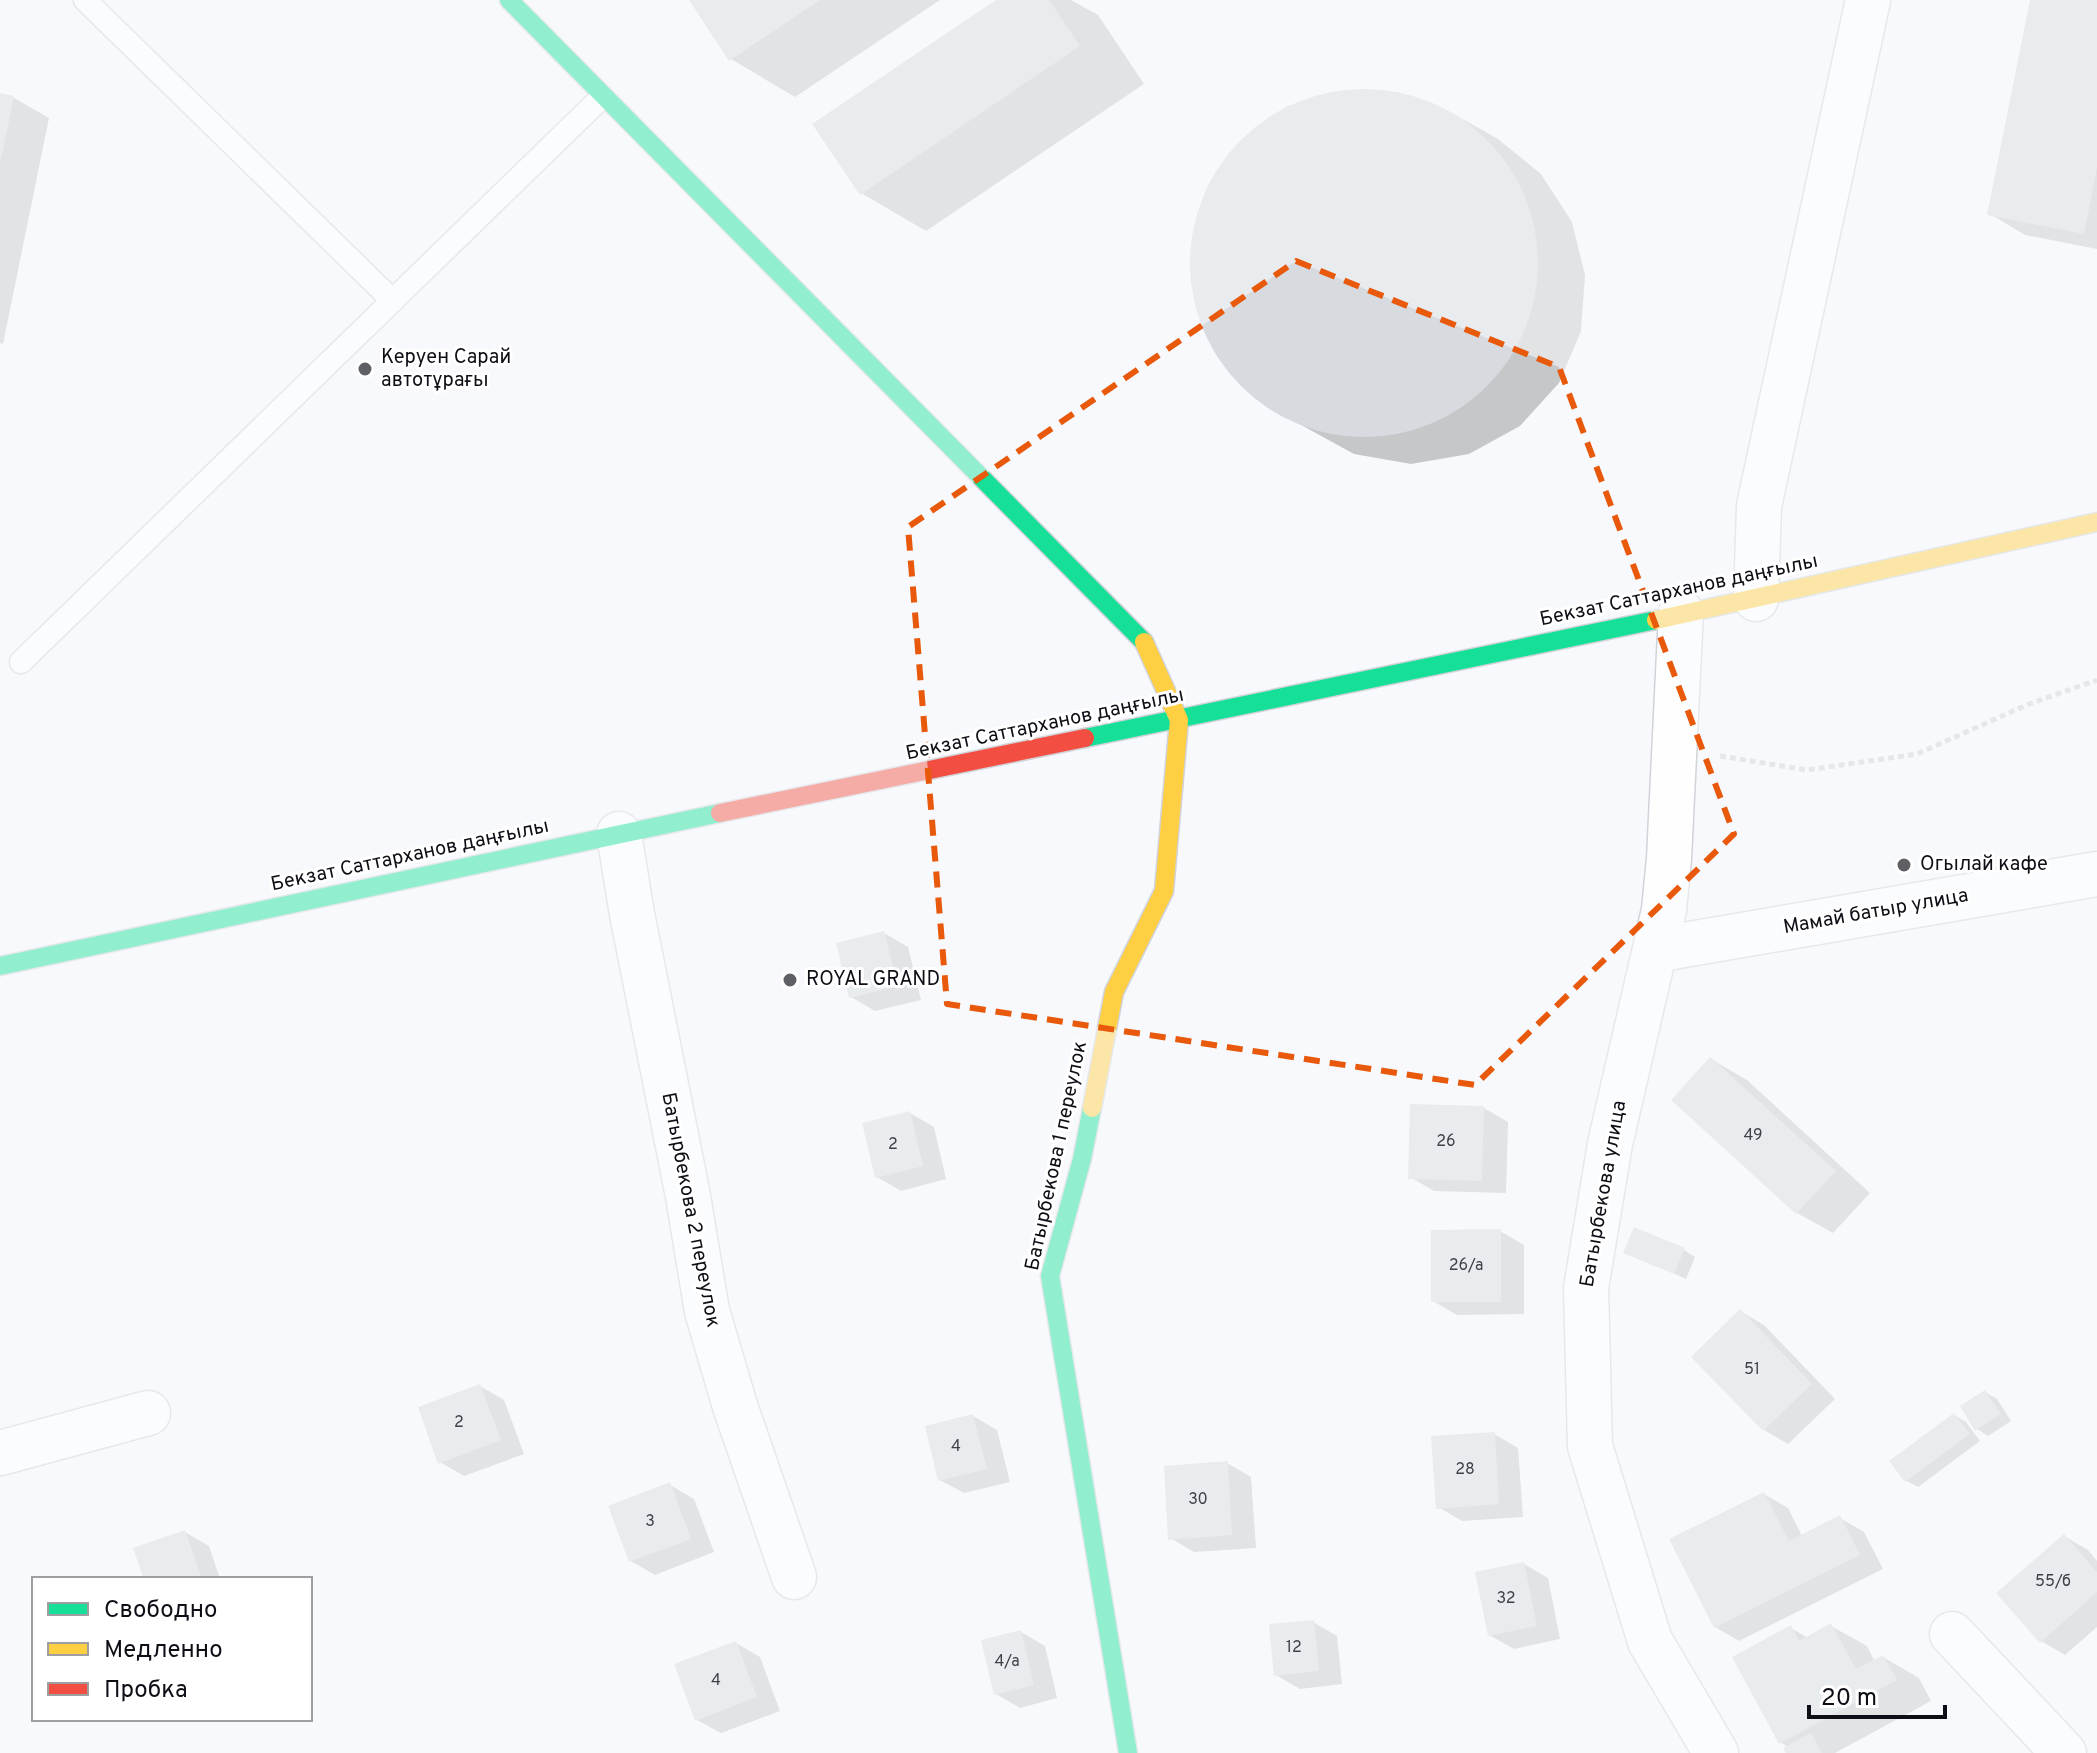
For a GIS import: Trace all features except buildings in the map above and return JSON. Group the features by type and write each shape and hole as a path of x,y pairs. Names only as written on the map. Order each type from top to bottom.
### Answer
{"main road":[{"path":"509,0 1148,646 1179,720"},
{"name":"Бекзат Саттарханов даңғылы","path":"0,966 1681,612 1756,599 2097,522"},
{"name":"Батырбекова 1 переулок","path":"1128,1753 1050,1276 1082,1159 1114,992 1164,891 1179,720"}],"street":[{"path":"1756,599 1759,506 1868,0"},
{"name":"Батырбекова улица","path":"1681,612 1664,910 1610,1144 1586,1288 1590,1446 1650,1641 1716,1753"},
{"name":"Батырбекова 2 переулок","path":"619,834 707,1311 735,1406 794,1577"},
{"name":"Мамай батыр улица","path":"1655,950 2097,874"},
{"path":"0,1453 148,1413"},
{"path":"1952,1634 2064,1753"}],"lane":[{"path":"85,0 393,301"},
{"path":"21,662 602,97"}],"path":[{"path":"1675,749 1807,770 1917,754 2029,704 2097,680"}],"highlighted area":[{"path":"1296,261 1559,367 1734,834 1475,1085 947,1004 908,527"}],"traffic: fast":[{"path":"509,0 1144,642"},
{"path":"1085,738 1656,620"},
{"path":"0,966 720,813"},
{"path":"1092,1108 1082,1159 1050,1276 1128,1753"}],"traffic: slow":[{"path":"1656,620 2097,522"},
{"path":"1092,1108 1114,992 1164,891 1179,720 1144,642"}],"traffic: jam":[{"path":"720,813 1085,738"}],"place":[{"name":"Керуен Сарай автотұрағы","path":"365,369"},
{"name":"Огылай кафе","path":"1904,865"},
{"name":"ROYAL GRAND","path":"790,980"}]}
